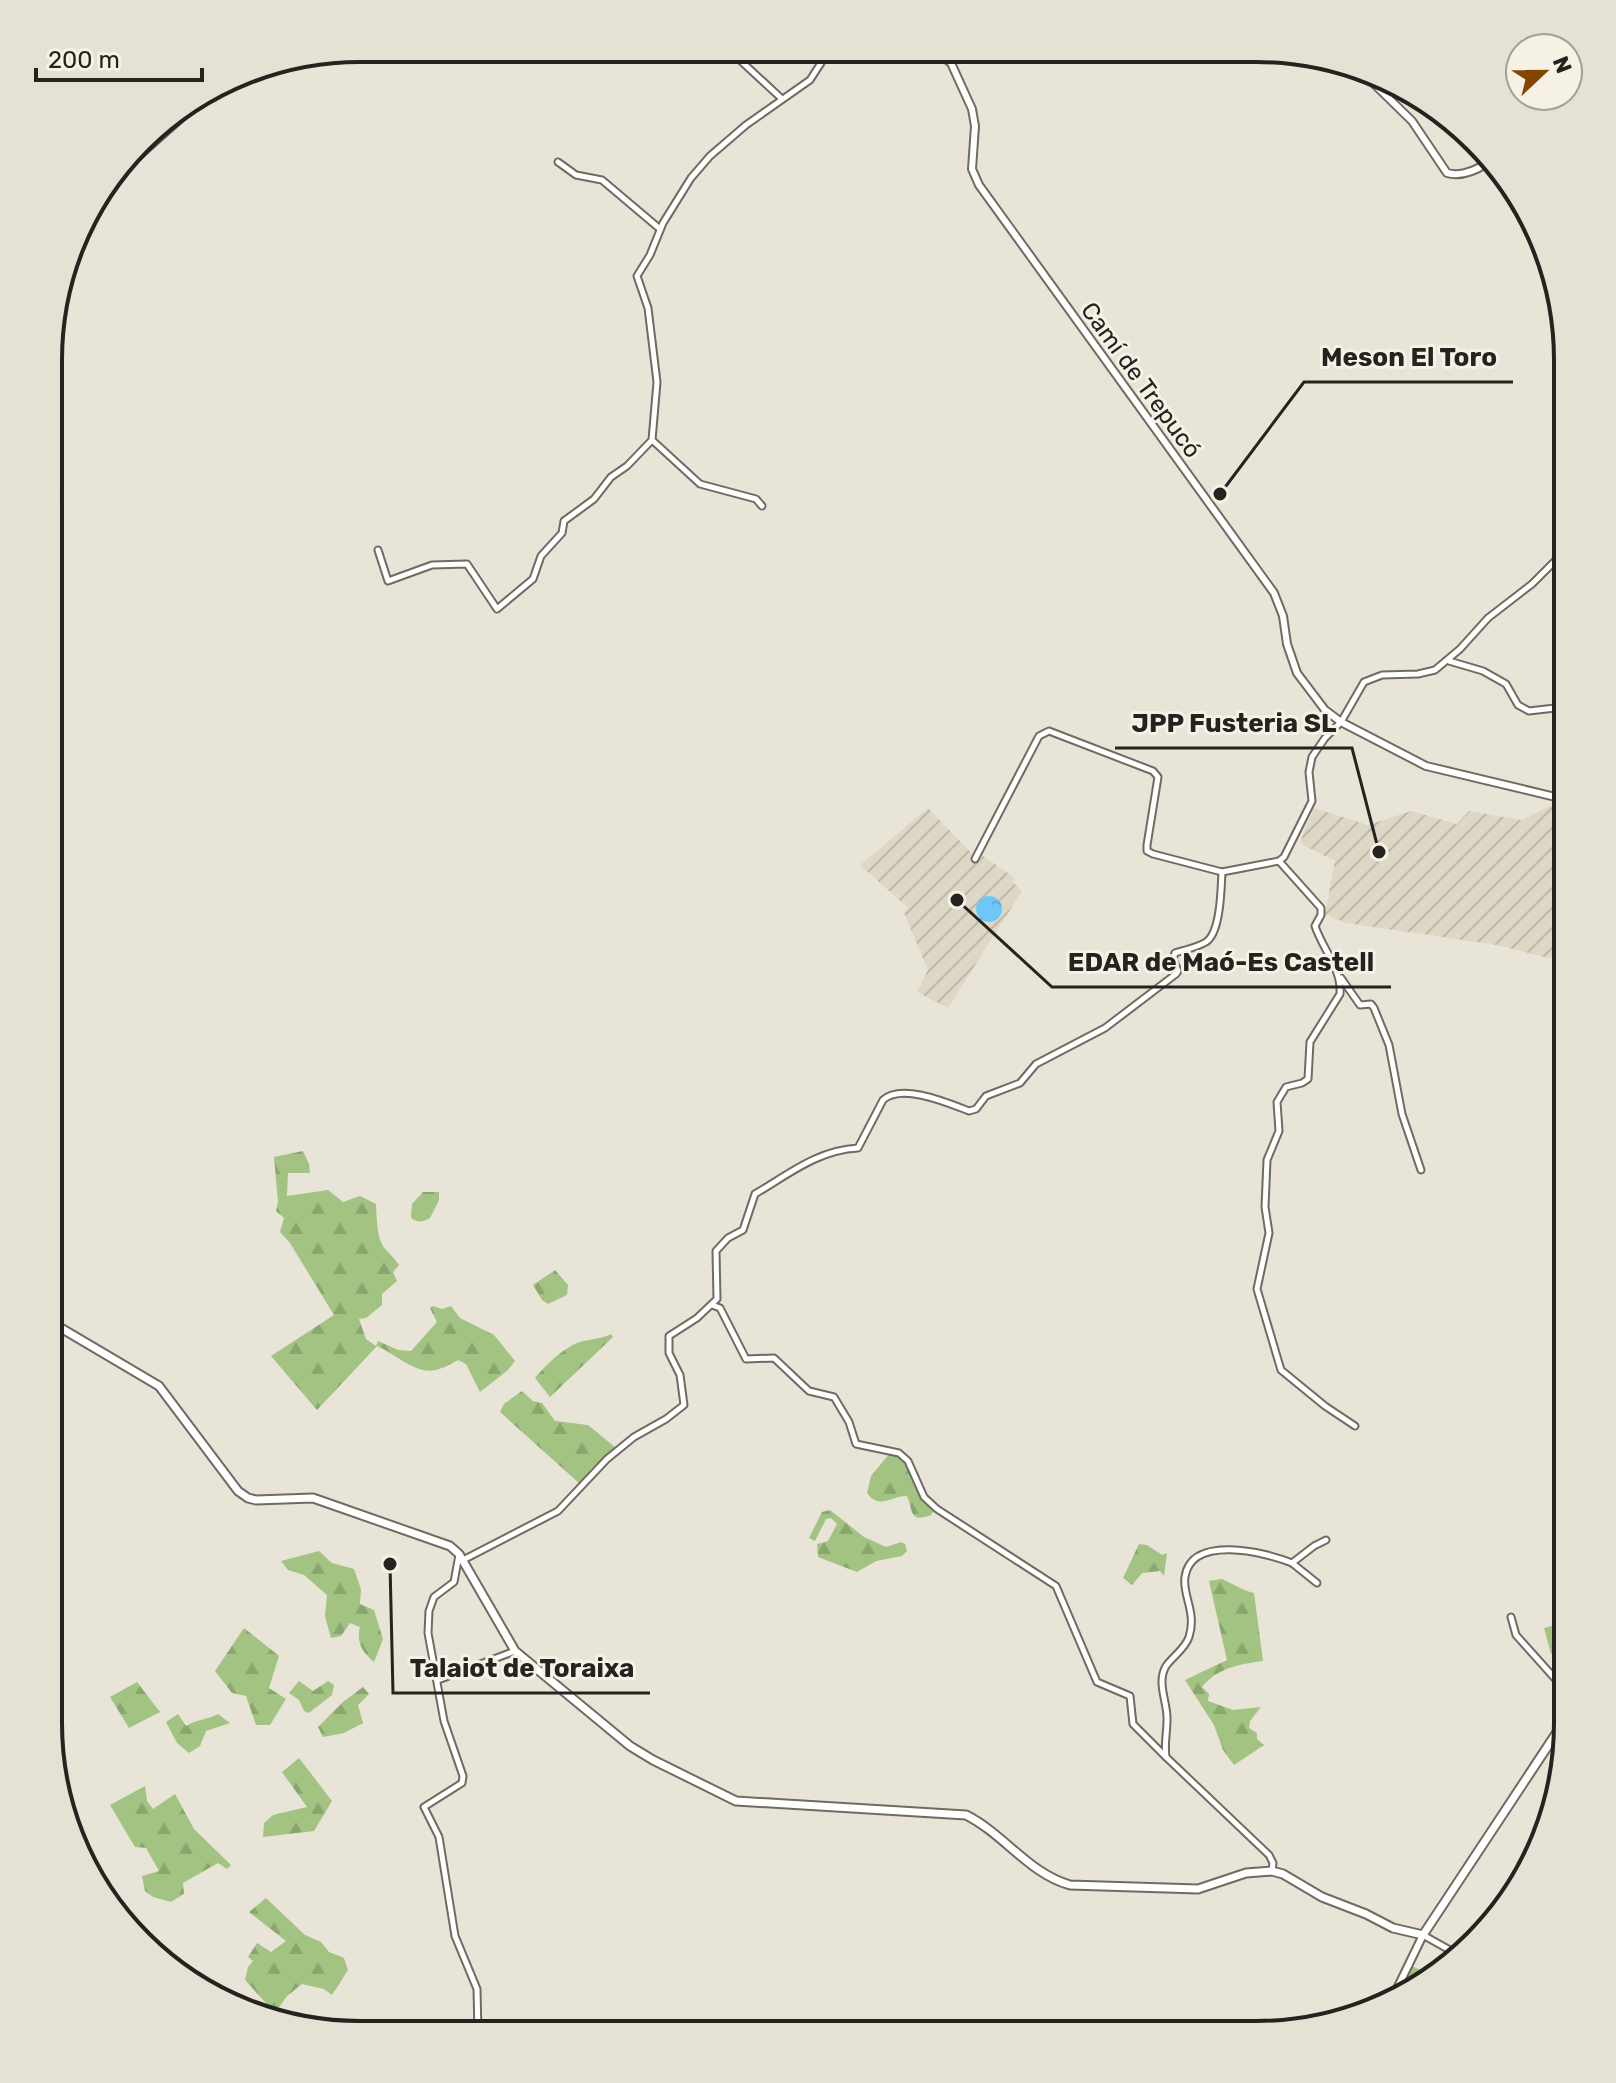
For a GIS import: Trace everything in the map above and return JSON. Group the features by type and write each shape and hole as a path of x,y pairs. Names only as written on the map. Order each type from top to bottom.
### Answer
{"main road":[{"path":"62,1329 159,1386 238,1491 248,1498 313,1498 440,1541 461,1557 515,1651 630,1746 736,1801 966,1815 981,1822 1051,1880 1070,1885 1198,1889 1246,1873 1272,1871 1393,1928 1423,1935 1553,1738"}],"street":[{"path":"742,62 782,99"},
{"path":"378,550 388,581 432,565 467,564 497,609 533,579 541,556 562,533 564,521 594,499 611,477 627,466 652,440 657,382 648,308 637,276 650,255 660,229 691,178 710,156 810,80 822,62"},
{"name":"Camí de Trepucó","path":"950,62 972,109 975,126 972,169 979,185 1274,593 1297,673 1325,710 1341,722 1426,766 1554,797"},
{"path":"1380,89 1412,121 1447,173 1456,175 1481,166"},
{"path":"558,162 576,175 602,180 660,229"},
{"path":"652,440 700,484 756,499 762,506"},
{"path":"975,859 1039,736 1049,731 1153,771 1159,782 1147,851 1222,872 1279,861 1284,857 1312,801 1309,772 1312,757 1341,722 1364,682 1373,677 1435,670 1488,618 1532,584 1554,562"},
{"path":"1448,660 1483,671 1506,684 1518,705 1529,711 1554,708"},
{"path":"1279,861 1321,908 1315,926 1341,977 1360,1005 1371,1004 1374,1008 1389,1045 1402,1114 1421,1170"},
{"path":"478,2021 477,1989 455,1936 439,1837 424,1807 462,1783 463,1776 444,1721 428,1633 429,1611 434,1597 454,1582 461,1557 558,1511 607,1459 634,1437 684,1405 680,1375 669,1353 669,1336 717,1299 716,1251 728,1238 743,1230 755,1194 822,1154 837,1149 858,1148 888,1095 896,1092 937,1099 969,1111 976,1109 986,1096 1020,1083 1036,1064 1105,1028 1176,974 1175,953 1211,938 1217,922 1222,872"},
{"path":"1341,977 1340,994 1310,1042 1308,1079 1286,1087 1277,1102 1279,1131 1267,1160 1265,1207 1269,1233 1257,1289 1281,1370 1355,1426"},
{"path":"712,1305 720,1308 746,1359 774,1358 809,1391 834,1397 849,1422 856,1444 899,1453 908,1461 924,1497 937,1509 1056,1586 1097,1682 1130,1696 1133,1724 1269,1855 1273,1863 1272,1871"},
{"path":"1292,1563 1326,1540"},
{"path":"1166,1757 1164,1746 1168,1717 1162,1683 1165,1668 1187,1643 1190,1634 1190,1601 1184,1580 1193,1561 1200,1553 1210,1550 1278,1557 1292,1563 1317,1583"},
{"path":"1511,1617 1516,1635 1554,1677"},
{"path":"438,1680 515,1651"},
{"path":"1399,1984 1423,1935 1449,1950"}],"shaded area":[{"path":"1554,805 1554,959 1497,945 1346,923 1325,914 1335,861 1301,844 1314,808 1368,825 1411,811 1457,824 1469,811 1521,820"},
{"path":"928,808 979,861 983,856 1015,878 1013,882 1022,891 948,1008 917,992 928,970 904,913 908,908 860,865"}],"green space":[{"path":"303,1151 310,1173 288,1173 287,1196 328,1190 343,1202 360,1196 376,1204 380,1240 399,1265 393,1272 397,1281 382,1294 382,1305 366,1318 359,1319 366,1339 376,1346 378,1341 398,1350 411,1351 437,1322 430,1308 451,1306 460,1318 494,1335 515,1361 508,1370 480,1392 466,1364 458,1360 439,1369 423,1370 377,1346 317,1410 271,1356 334,1315 280,1232 284,1218 276,1211 274,1157"},
{"path":"423,1192 439,1192 439,1200 430,1218 418,1221 411,1218 412,1204"},
{"path":"555,1270 568,1285 567,1295 548,1304 533,1285"},
{"path":"611,1334 613,1337 550,1397 535,1378 568,1348"},
{"path":"522,1391 533,1401 542,1403 555,1421 588,1425 616,1448 592,1468 580,1484 500,1412 504,1404"},
{"path":"890,1453 907,1462 922,1498 935,1509 931,1515 915,1516 907,1496 876,1501 867,1493 871,1476"},
{"path":"830,1510 864,1537 886,1547 901,1542 907,1551 902,1556 876,1561 857,1572 818,1557 817,1544 828,1541 837,1524 831,1518 826,1519 815,1541 809,1538 822,1512"},
{"path":"1139,1544 1147,1545 1162,1555 1167,1553 1164,1576 1160,1571 1142,1573 1132,1585 1123,1578"},
{"path":"319,1551 332,1563 354,1569 361,1589 360,1604 374,1610 383,1639 374,1662 361,1646 360,1627 350,1623 341,1636 331,1638 325,1616 327,1595 304,1575 288,1570 281,1561"},
{"path":"1222,1579 1254,1593 1263,1661 1222,1671 1202,1687 1209,1694 1208,1701 1233,1710 1261,1707 1250,1721 1249,1728 1257,1733 1257,1739 1264,1745 1234,1765 1223,1750 1214,1725 1185,1680 1227,1660 1209,1581"},
{"path":"1554,1625 1554,1653 1551,1654 1544,1628"},
{"path":"244,1628 279,1656 269,1688 286,1699 270,1725 256,1725 246,1696 232,1693 215,1671"},
{"path":"299,1681 313,1691 328,1681 334,1685 332,1695 309,1713 304,1711 299,1700 289,1693"},
{"path":"137,1682 160,1712 129,1728 110,1697"},
{"path":"363,1687 369,1694 358,1705 363,1723 344,1733 323,1737 318,1727"},
{"path":"178,1714 186,1726 218,1714 230,1723 206,1731 200,1746 189,1753 177,1743 166,1722"},
{"path":"299,1758 332,1801 314,1831 263,1837 264,1823 273,1815 307,1807 282,1772"},
{"path":"145,1786 147,1801 153,1809 175,1794 194,1829 231,1865 227,1869 218,1863 183,1883 184,1894 171,1902 153,1897 145,1891 142,1876 159,1871 146,1848 135,1847 110,1805"},
{"path":"266,1898 305,1935 321,1942 329,1952 344,1958 348,1970 332,1995 324,1989 302,1984 287,1996 278,2009 269,2007 245,1980 253,1961 248,1957 257,1943 271,1952 286,1941 249,1912"},
{"path":"1412,1966 1422,1971 1421,1971 1404,1981"}],"water":[{"path":"989,896 998,900 1002,909 998,918 989,922 980,918 976,909 980,900"}],"place":[{"name":"Meson El Toro","path":"1220,494"},
{"name":"JPP Fusteria SL","path":"1379,852"},
{"name":"EDAR de Maó-Es Castell","path":"957,900"},
{"name":"Talaiot de Toraixa","path":"390,1564"}]}
